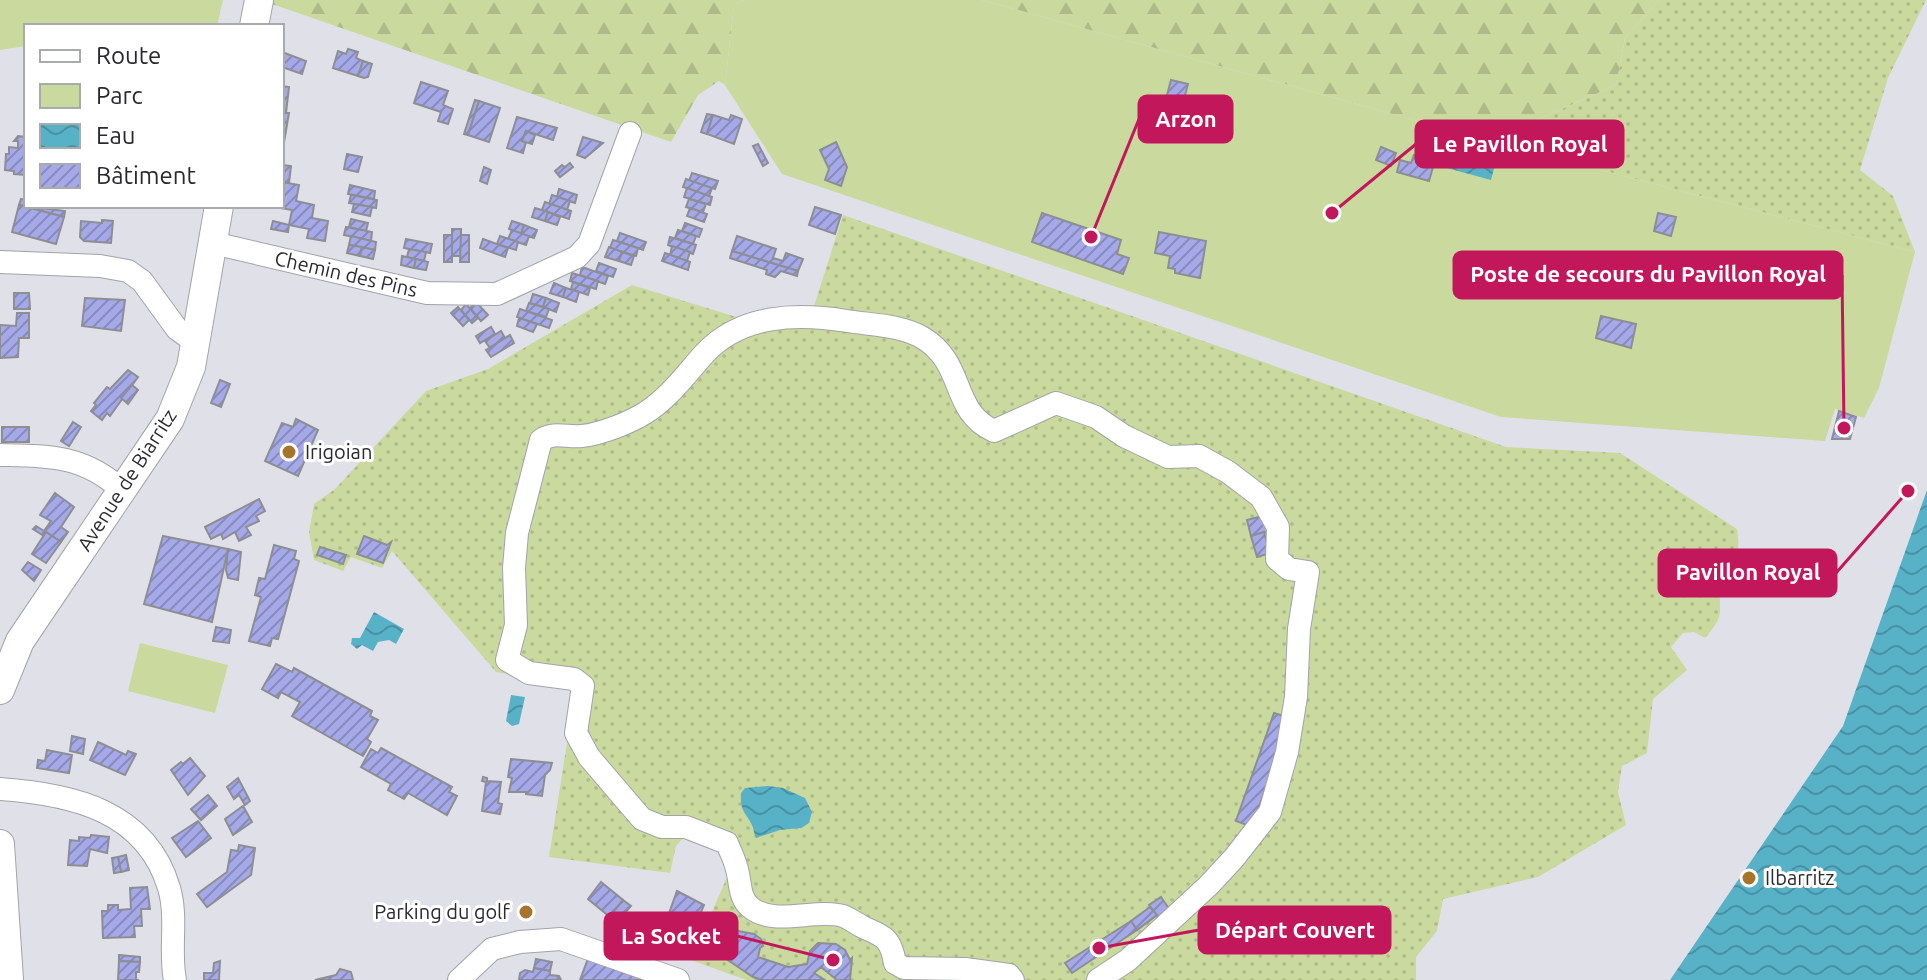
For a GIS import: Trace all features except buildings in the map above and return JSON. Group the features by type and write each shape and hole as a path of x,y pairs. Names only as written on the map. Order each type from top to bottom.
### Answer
{"main road":[{"path":"254,24 259,0"},
{"name":"Avenue de Biarritz","path":"0,690 20,641 170,419 184,387 196,343 219,208"},
{"path":"0,844 9,980"}],"street":[{"name":"Chemin des Pins","path":"213,243 427,293 497,294 577,257 589,244 630,133"},
{"path":"0,262 100,266 128,271 142,281 177,329 196,343"},
{"path":"1013,980 1009,975 965,969 904,968 895,963 892,949 882,934 842,916 804,914 788,917 762,913 749,907 741,893 737,869 727,843 686,827 662,827 642,819 589,757 576,733 583,686 574,679 529,673 507,660 516,625 514,568 517,533 541,440 550,434 582,436 644,413 680,384 707,351 740,327 791,315 829,318 916,334 935,345 955,372 965,406 980,424 994,431 1056,403 1096,417 1124,436 1168,457 1199,456 1228,472 1261,497 1278,527 1277,559 1289,569 1308,572 1299,629 1296,697 1287,752 1270,812 1209,885 1128,960 1098,980"},
{"path":"0,455 34,456 88,465 122,490"},
{"path":"0,789 73,801 105,811 133,828 153,854 169,887 174,920 175,980"},
{"path":"459,980 492,949 520,942 561,939 678,980"}],"green space":[{"path":"0,0 223,0 217,24 24,24 24,46 0,50"},
{"path":"270,0 744,0 734,5 725,85 719,81 698,95 671,142 269,3"},
{"path":"744,0 982,0 1489,141 1915,252 1879,388 1864,418 1835,409 1825,441 1501,417 782,174 725,85 734,5"},
{"path":"982,0 1659,0 1625,38 1616,85 1489,141"},
{"path":"1659,0 1926,0 1888,78 1860,170 1893,196 1915,252 1489,141 1616,85 1625,38"},
{"path":"843,215 1506,447 1620,453 1737,529 1737,554 1723,585 1717,622 1705,638 1694,632 1683,633 1671,647 1687,670 1653,699 1647,753 1622,766 1618,792 1626,825 1538,877 1443,899 1437,931 1416,957 1416,980 746,980 691,960 728,875 719,844 685,836 676,846 670,873 549,857 576,686 496,672 392,551 382,568 351,557 343,571 314,560 309,532 314,504 335,489 426,391 488,369 632,285 743,319 814,306"},
{"path":"140,643 228,665 215,713 128,691"}],"water":[{"path":"1453,145 1497,157 1491,180 1447,168"},
{"path":"1927,490 1927,980 1670,980 1843,726"},
{"path":"374,612 404,629 396,644 389,640 378,642 373,651 362,645 357,649 351,644 352,638 360,638"},
{"path":"511,695 525,697 519,724 512,726 506,721"},
{"path":"745,788 783,788 805,798 812,812 809,823 801,828 780,830 756,838 742,808 741,793"}],"place":[{"name":"Le Pavillon Royal","path":"1332,213"},
{"name":"Arzon","path":"1091,237"},
{"name":"Poste de secours du Pavillon Royal","path":"1844,428"},
{"name":"Irigoian","path":"289,452"},
{"name":"Pavillon Royal","path":"1908,491"},
{"name":"Ilbarritz","path":"1749,878"},
{"name":"Parking du golf","path":"526,912"},
{"name":"Départ Couvert","path":"1099,948"},
{"name":"La Socket","path":"833,960"}]}
